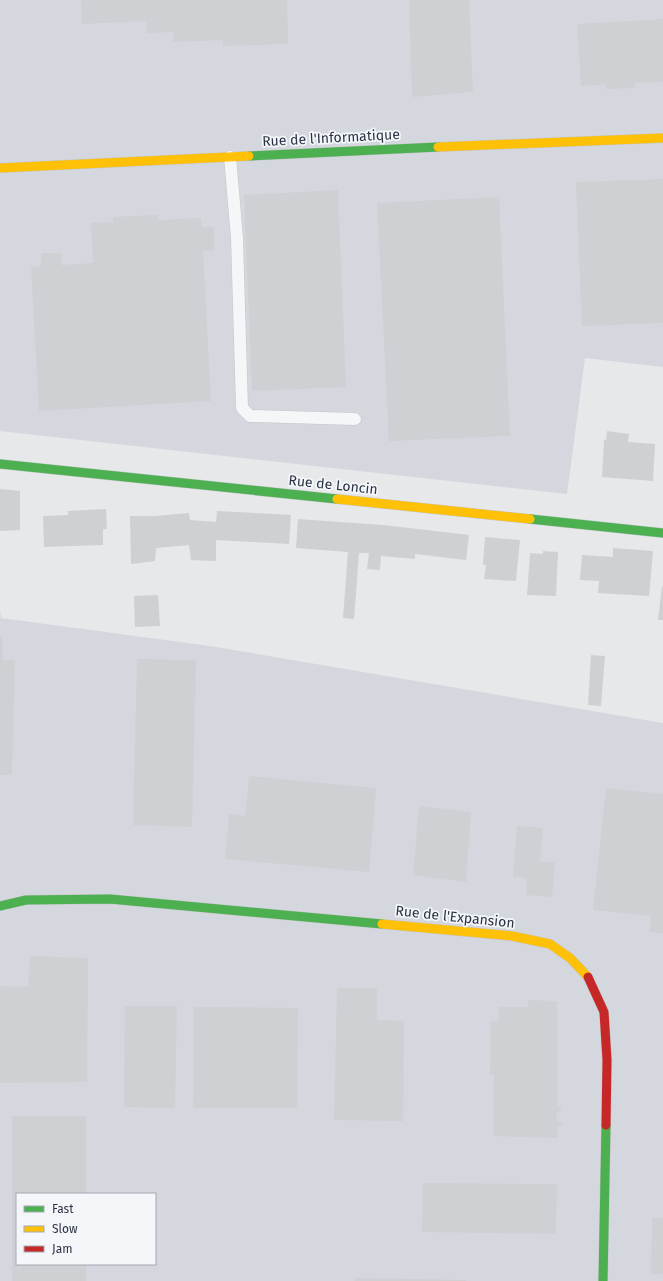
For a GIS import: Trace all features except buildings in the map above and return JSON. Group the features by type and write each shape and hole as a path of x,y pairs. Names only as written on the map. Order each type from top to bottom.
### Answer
{"street":[{"name":"Rue de l'Informatique","path":"0,168 663,138"},
{"name":"Rue de Loncin","path":"0,464 663,533"},
{"name":"Rue de l'Expansion","path":"0,906 26,900 110,899 512,936 550,944 570,958 589,978 604,1012 607,1060 603,1281"}],"lane":[{"path":"230,157 237,238 242,408 250,416 355,419"}],"shaded area":[{"path":"0,0 663,0 663,367 585,358 567,494 0,431"},
{"path":"0,610 1,618 210,646 663,723 663,1281 0,1281"}],"traffic: fast":[{"path":"249,156 438,147"},
{"path":"0,464 337,499"},
{"path":"530,519 663,533"},
{"path":"0,906 26,900 110,899 382,924"},
{"path":"603,1281 606,1125"}],"traffic: slow":[{"path":"438,147 663,138"},
{"path":"0,168 249,156"},
{"path":"337,499 530,519"},
{"path":"382,924 512,936 550,944 570,958 588,977"}],"traffic: jam":[{"path":"588,977 604,1012 607,1060 606,1125"}]}
